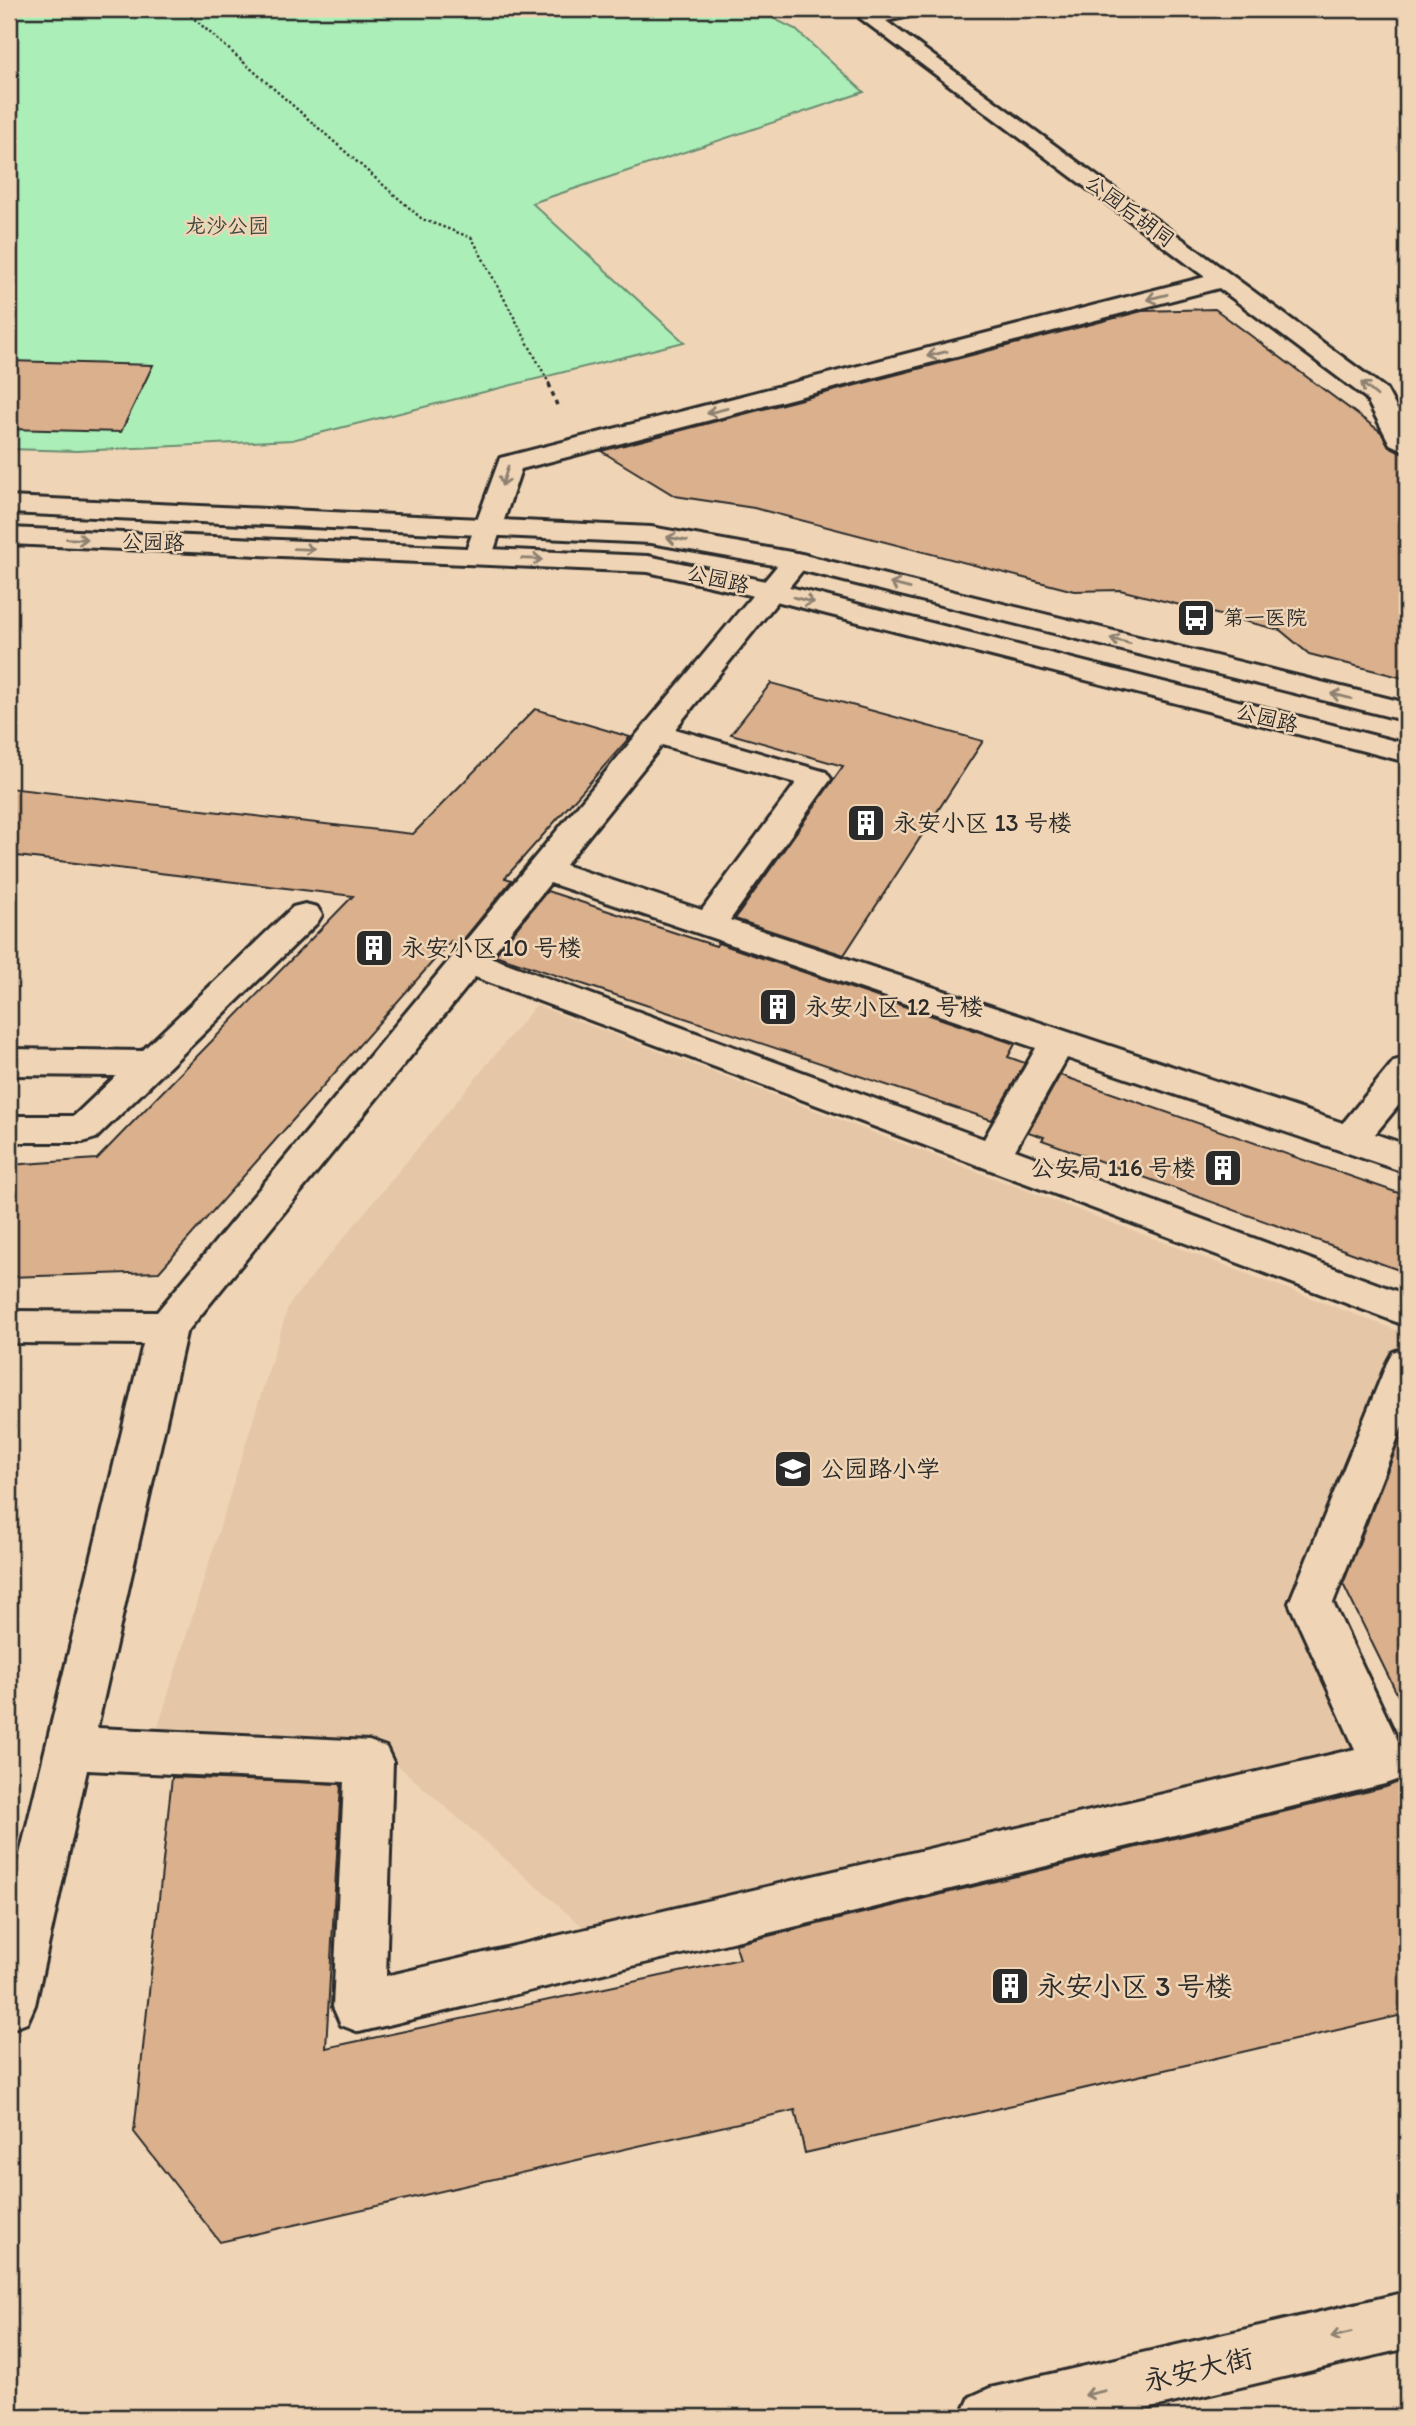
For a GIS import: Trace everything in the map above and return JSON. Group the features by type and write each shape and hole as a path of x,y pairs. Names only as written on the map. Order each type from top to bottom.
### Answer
{"street":[{"name":"公园后胡同","path":"905,9 908,11 870,18 1377,394 1399,438 1407,444"},
{"path":"478,556 509,464 1223,280"},
{"name":"公园路","path":"9,505 652,535 796,561 1407,712"},
{"name":"公园路","path":"9,536 648,564 770,591 1407,753"},
{"path":"9,2005 19,1916 69,1748 167,1328 796,561"},
{"path":"654,733 815,779 709,925"},
{"path":"543,869 1407,1159"},
{"path":"9,1129 83,1129 305,915"},
{"path":"467,961 1407,1311"},
{"path":"993,1157 1058,1041"},
{"path":"9,1062 151,1064"},
{"path":"1350,1140 1407,1070"},
{"path":"9,1327 167,1328"},
{"path":"69,1748 369,1762 359,2007 1385,1763 1311,1603 1407,1363"},
{"name":"永安大街","path":"989,2417 1407,2320"}],"path":[{"path":"183,9 422,219 472,238 547,377 573,447"}],"shaded area":[{"name":"公园路小学","path":"536,1005 1404,1333 1294,1606 1364,1762 599,1941 373,1744 157,1730 289,1304"}],"green space":[{"name":"龙沙公园","path":"9,9 754,9 795,29 864,92 532,203 684,342 292,440 77,451 9,449"}],"building":[{"path":"1215,309 1381,432 1389,446 1407,455 1407,679 1309,654 1280,630 1120,590 1074,591 754,508 675,496 601,451 1142,311"},
{"path":"9,361 153,365 121,432 9,429"},
{"name":"永安小区 13 号楼","path":"771,683 983,741 844,955 735,919 843,766 731,734"},
{"name":"永安小区 10 号楼","path":"535,709 630,737 505,878 512,880 460,944 451,941 159,1272 9,1277 9,1165 97,1159 353,896 9,855 9,788 413,834"},
{"name":"永安小区 12 号楼","path":"547,891 716,946 718,943 1015,1044 1008,1057 1025,1063 992,1120 495,955"},
{"name":"公安局 116 号楼","path":"1060,1075 1407,1196 1407,1273 1042,1140 1044,1137 1028,1132"},
{"path":"1407,1421 1407,1714 1343,1584"},
{"name":"永安小区 3 号楼","path":"1407,1769 1407,2014 805,2153 795,2110 220,2242 134,2132 172,1777 341,1784 326,2048 740,1959 735,1944 1386,1787 1403,1780"}],"place":[{"name":"第一医院","path":"1196,618"},
{"name":"永安小区 13 号楼","path":"866,823"},
{"name":"永安小区 10 号楼","path":"374,948"},
{"name":"永安小区 12 号楼","path":"778,1007"},
{"name":"公安局 116 号楼","path":"1223,1168"},
{"name":"公园路小学","path":"793,1469"},
{"name":"永安小区 3 号楼","path":"1010,1986"}]}
